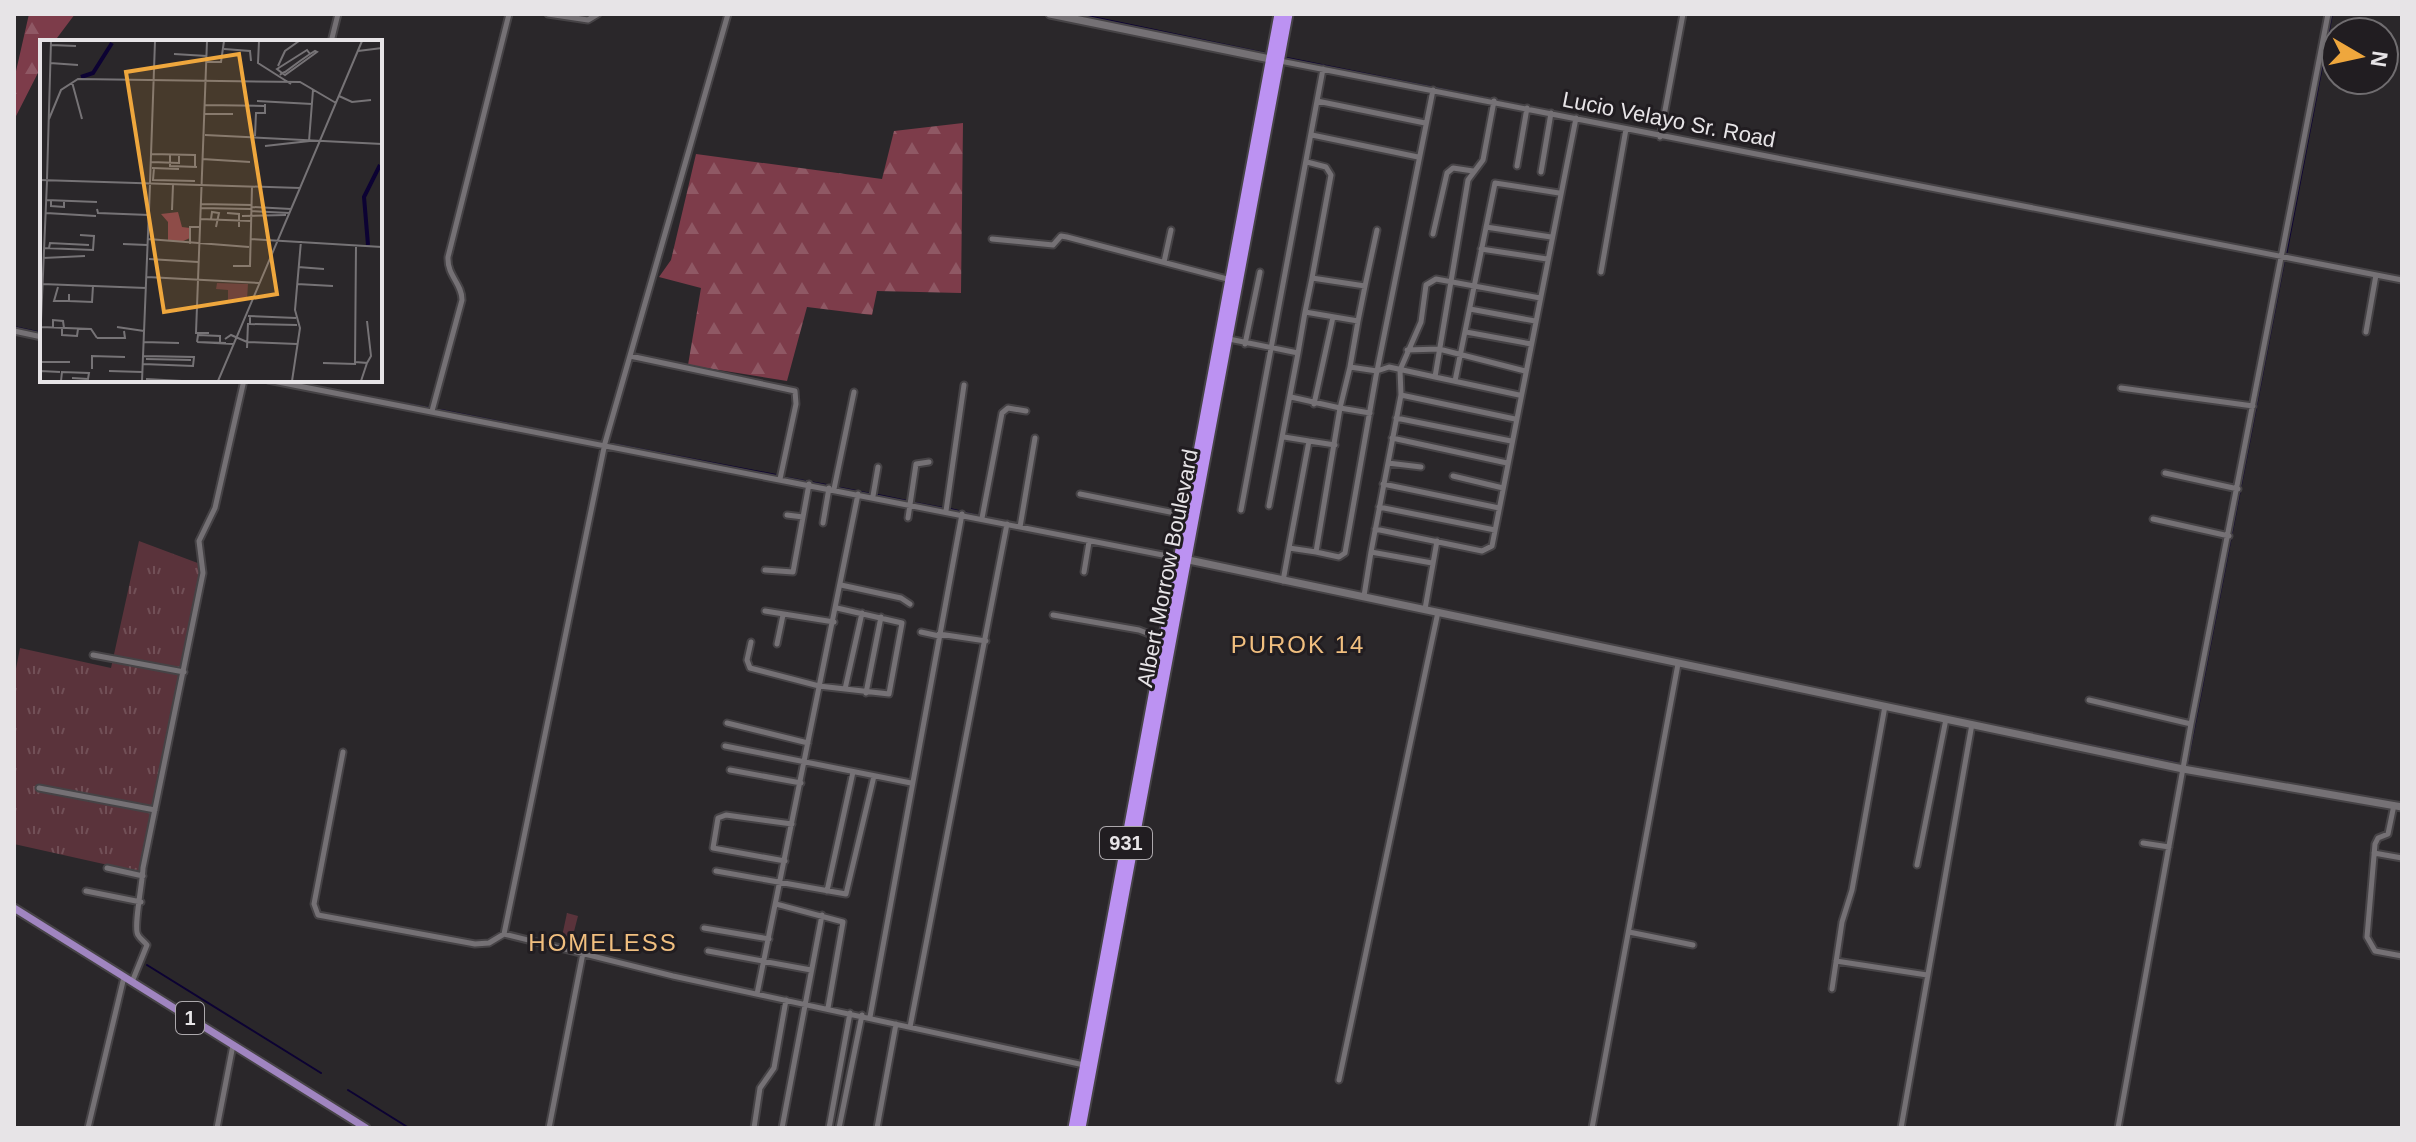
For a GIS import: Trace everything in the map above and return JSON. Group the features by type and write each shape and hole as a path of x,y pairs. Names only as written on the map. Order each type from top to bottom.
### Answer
{"highway":[{"name":"Albert Morrow Boulevard","path":"1073,1128 1088,1064 1182,559 1228,339 1279,14"},
{"name":"Albert Morrow Boulevard","path":"1081,1128 1088,1064 1163,639 1182,559 1186,515 1274,59 1288,14"}],"main road":[{"name":"1","path":"14,908 366,1128"}],"street":[{"path":"332,40 338,14"},
{"path":"432,411 462,300 460,285 449,272 448,257 509,14"},
{"path":"548,14 588,20 598,14"},
{"path":"504,934 605,443 728,14"},
{"name":"Lucio Velayo Sr. Road","path":"1050,14 1494,101 1660,137 2402,280"},
{"path":"1660,137 1683,14"},
{"path":"2118,1128 2191,724 2328,14"},
{"path":"1241,510 1323,69"},
{"path":"1289,548 1339,557 1345,553 1377,371 1433,90"},
{"path":"1317,101 1425,123"},
{"path":"1435,377 1468,180 1483,160 1494,101"},
{"path":"1517,166 1527,108"},
{"path":"1541,172 1551,113"},
{"path":"1375,529 1487,550 1495,530 1576,118"},
{"path":"1601,272 1626,129"},
{"path":"1312,135 1418,157"},
{"path":"1269,506 1331,175 1326,167 1307,162"},
{"path":"1433,234 1447,173 1453,168 1473,171"},
{"path":"1455,381 1497,182 1559,193"},
{"path":"1486,227 1551,237"},
{"path":"1164,262 1171,230"},
{"path":"1316,552 1340,408 1377,230"},
{"path":"992,239 1053,245 1061,236 1067,237 1232,280"},
{"path":"1481,249 1547,259"},
{"path":"1245,344 1260,272"},
{"path":"2366,332 2376,275"},
{"path":"1312,278 1365,286"},
{"path":"1364,596 1401,395 1400,370 1421,322 1428,282 1436,279 1540,298"},
{"path":"1470,309 1535,321"},
{"path":"1305,312 1358,321"},
{"path":"1314,404 1333,317"},
{"path":"14,331 40,337"},
{"path":"1466,332 1531,344"},
{"path":"1228,339 1298,353"},
{"path":"1407,350 1439,349 1525,371"},
{"path":"630,356 795,391 796,404 780,479"},
{"path":"1350,367 1377,371 1385,367 1520,395"},
{"path":"132,982 147,945 136,932 143,876 203,573 199,541 215,508 244,382"},
{"path":"279,382 982,518 2183,769 2398,806 2388,834 2378,838 2374,853 2368,942 2375,951 2402,956"},
{"path":"946,511 964,385"},
{"path":"2121,388 2253,406"},
{"path":"823,523 854,392"},
{"path":"1401,395 1515,419"},
{"path":"1291,397 1370,413"},
{"path":"982,518 1002,413 1008,408 1026,411"},
{"path":"1396,418 1511,441"},
{"path":"1284,437 1335,445"},
{"path":"1020,527 1035,438"},
{"path":"1392,438 1507,463"},
{"path":"1283,581 1309,441"},
{"path":"908,518 916,464 929,462"},
{"path":"1388,463 1421,467"},
{"path":"873,496 878,467"},
{"path":"2165,473 2238,489"},
{"path":"1453,476 1503,488"},
{"path":"765,570 793,572 809,484"},
{"path":"1383,484 1499,508"},
{"path":"757,994 858,494"},
{"path":"1080,494 1186,515"},
{"path":"1379,507 1495,530"},
{"path":"870,1017 962,514"},
{"path":"787,515 803,517"},
{"path":"2153,519 2229,536"},
{"path":"910,1027 1007,524"},
{"path":"1425,609 1437,541"},
{"path":"1084,572 1089,542"},
{"path":"1371,552 1432,563"},
{"path":"841,585 901,598 910,604"},
{"path":"751,642 747,660 750,668 819,686 890,693 903,627 901,622 837,608"},
{"path":"765,611 834,622"},
{"path":"1339,1080 1438,612"},
{"path":"845,689 862,613"},
{"path":"777,644 783,615"},
{"path":"1053,615 1139,630 1163,639"},
{"path":"866,693 881,617"},
{"path":"921,632 986,641"},
{"path":"93,655 184,672"},
{"path":"1592,1128 1678,664"},
{"path":"2089,700 2191,724"},
{"path":"1832,989 1885,706"},
{"path":"1917,865 1946,719"},
{"path":"727,723 808,743"},
{"path":"1901,1128 1972,724"},
{"path":"725,746 911,783"},
{"path":"343,752 314,904 315,914 475,944 489,943 504,934 757,994 1088,1064"},
{"path":"730,770 801,783"},
{"path":"827,891 853,772"},
{"path":"716,871 848,892 874,776"},
{"path":"39,788 155,810"},
{"path":"785,861 713,848 716,824 718,818 726,815 792,824"},
{"path":"2143,843 2169,847"},
{"path":"2374,853 2402,858"},
{"path":"107,868 143,876"},
{"path":"86,891 141,902"},
{"path":"776,904 840,920 844,926 828,1008"},
{"path":"782,1128 822,915"},
{"path":"704,928 769,939"},
{"path":"1629,932 1693,945"},
{"path":"708,951 811,970"},
{"path":"549,1128 583,953"},
{"path":"1836,961 1927,975"},
{"path":"88,1128 124,977"},
{"path":"754,1128 760,1088 770,1078 774,1068 786,1000"},
{"path":"829,1128 850,1013"},
{"path":"839,1128 862,1015"},
{"path":"877,1128 896,1024"},
{"path":"217,1128 233,1045"}],"green space":[{"path":"29,14 75,14 56,40 40,40 40,69 14,120 14,80"},
{"path":"963,123 961,293 877,291 872,315 807,307 787,381 688,365 701,288 659,277 671,260 696,154 882,179 894,131"},
{"path":"139,541 203,565 144,873 14,844 14,679 20,648 111,668"},
{"path":"567,913 578,916 571,943 561,941"}],"waterway":[{"path":"1078,14 1269,54"},
{"path":"2286,255 2332,14"},
{"path":"1287,58 1590,119"},
{"path":"2213,241 2278,253"},
{"path":"2187,765 2284,262"},
{"path":"14,327 40,333"},
{"path":"293,382 350,393"},
{"path":"356,395 430,408"},
{"path":"441,410 600,442"},
{"path":"613,444 776,475"},
{"path":"788,478 832,486"},
{"path":"841,488 871,494"},
{"path":"878,495 907,501"},
{"path":"916,503 943,508"},
{"path":"950,509 980,516"},
{"path":"985,517 1006,522"},
{"path":"1561,634 1626,648"},
{"path":"1822,690 2177,763"},
{"path":"147,965 321,1073"},
{"path":"348,1090 409,1128"}],"district":[{"name":"PUROK 14","path":"1298,645"},
{"name":"HOMELESS","path":"603,943"}]}
